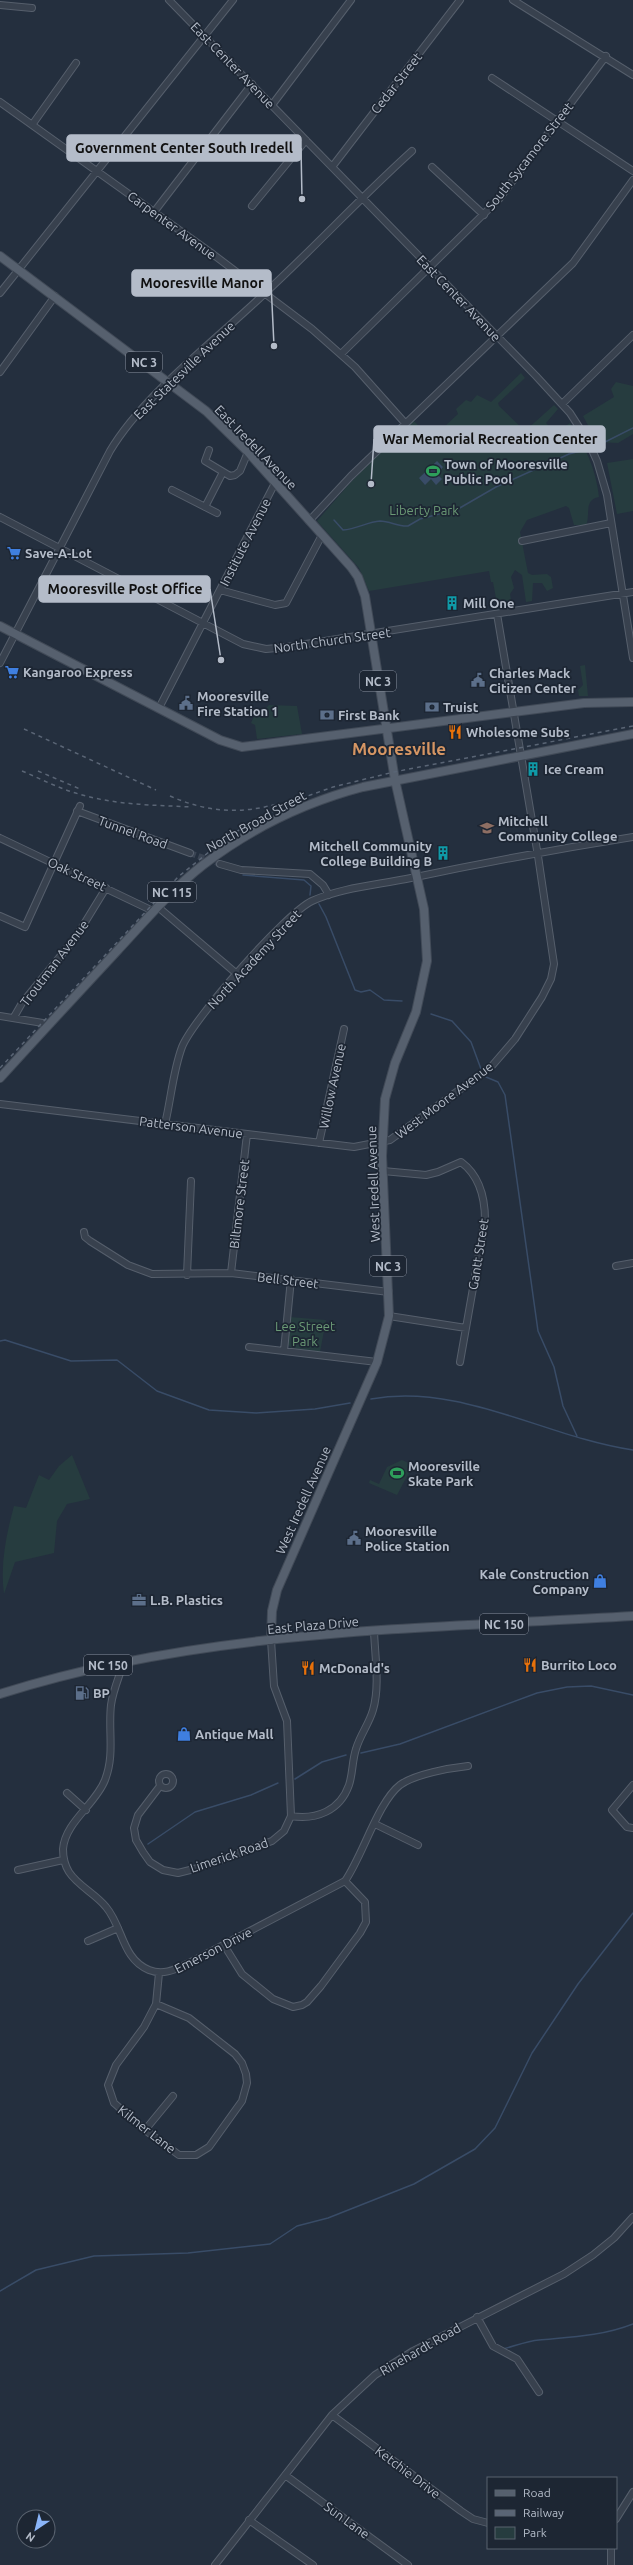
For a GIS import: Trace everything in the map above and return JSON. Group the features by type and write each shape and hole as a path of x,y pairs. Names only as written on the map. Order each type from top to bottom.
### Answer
{"main road":[{"name":"East Iredell Avenue","path":"0,256 170,382 224,427 248,452 358,577 365,596 386,728"},
{"path":"0,626 220,740 242,747 584,703 633,702"},
{"name":"West Iredell Avenue","path":"271,1640 272,1611 277,1590 377,1362 388,1316 389,1292 382,1143 385,1099 389,1081 416,1012 427,961 424,910 395,780 386,728"},
{"name":"North Broad Street","path":"0,1078 155,909 204,864 297,809 327,797 395,780 633,734"},
{"name":"East Plaza Drive","path":"0,1694 35,1682 124,1661 271,1640 374,1631 633,1616"}],"street":[{"name":"East Center Avenue","path":"169,0 562,404 579,425 598,461 611,523 633,658"},
{"path":"0,294 233,0"},
{"path":"272,105 351,0"},
{"name":"Cedar Street","path":"332,167 460,0"},
{"path":"513,0 606,56 633,75"},
{"path":"0,5 32,8"},
{"name":"South Sycamore Street","path":"341,354 428,266 484,215 499,199 606,56"},
{"path":"32,125 76,63"},
{"path":"492,78 633,170"},
{"path":"154,212 252,84"},
{"name":"Carpenter Avenue","path":"0,102 266,293 341,354 405,423"},
{"path":"252,206 306,140"},
{"name":"East Statesville Avenue","path":"0,663 120,435 170,382 266,293 361,197 412,152"},
{"path":"432,167 484,215"},
{"path":"309,521 405,423 573,263 633,180"},
{"path":"0,372 55,296"},
{"path":"562,404 633,335"},
{"path":"209,450 205,461 223,472 235,475 240,471 248,452"},
{"path":"205,507 223,472"},
{"name":"Institute Avenue","path":"159,708 275,483"},
{"path":"172,490 217,513"},
{"name":"North Church Street","path":"0,517 247,646 266,649 633,592"},
{"path":"522,541 611,523"},
{"path":"220,590 275,605 286,603 322,535"},
{"name":"West Moore Avenue","path":"382,1143 390,1140 490,1067 515,1039 546,988 554,964 553,946 538,853 496,614"},
{"name":"Tunnel Road","path":"53,863 78,809 190,853"},
{"name":"North Academy Street","path":"165,1124 182,1048 186,1038 202,1014 237,974 301,908 311,901 329,895 416,877 538,853 633,837"},
{"name":"Oak Street","path":"0,838 106,888 155,909 237,974"},
{"path":"0,916 25,927 53,863"},
{"path":"220,864 241,870 310,874 323,886 329,895"},
{"name":"Troutman Avenue","path":"14,1018 25,998 76,937 106,888"},
{"path":"0,1016 49,1024"},
{"name":"Willow Avenue","path":"319,1143 344,1029"},
{"name":"Patterson Avenue","path":"0,1104 354,1147 382,1143"},
{"name":"Biltmore Street","path":"231,1273 247,1134"},
{"name":"Gantt Street","path":"383,1171 426,1175 438,1172 461,1162 478,1181 485,1199 485,1220 460,1362"},
{"path":"187,1275 191,1181"},
{"name":"Bell Street","path":"84,1232 85,1237 90,1241 140,1270 165,1276 231,1273 389,1292"},
{"path":"616,1266 633,1263"},
{"path":"284,1351 291,1280"},
{"path":"388,1316 466,1328"},
{"path":"249,1347 377,1362"},
{"path":"291,1816 316,1817 333,1809 346,1790 358,1739 373,1711 376,1692 374,1631"},
{"name":"West Iredell Avenue","path":"271,1640 274,1686 287,1720 291,1816"},
{"path":"18,1870 63,1860 65,1840 98,1794 110,1768 112,1754 112,1704 124,1661"},
{"name":"Emerson Drive","path":"63,1860 76,1880 106,1906 114,1917 128,1951 134,1960 150,1970 159,1973 168,1972 224,1945 345,1880 357,1862 386,1801 401,1784 431,1773 468,1766"},
{"path":"633,1785 612,1810 627,1827 633,1828"},
{"name":"Limerick Road","path":"160,1786 138,1815 134,1828 136,1840 142,1852 150,1862 163,1870 178,1872 198,1868 272,1841 284,1831 291,1816"},
{"path":"67,1793 86,1810"},
{"path":"375,1824 418,1845"},
{"path":"224,1945 242,1974 273,1999 293,2007 308,2002 366,1922 368,1912 365,1902 345,1880"},
{"path":"88,1940 118,1928"},
{"name":"Kilmer Lane","path":"156,2004 182,2013 235,2054 242,2063 247,2083 242,2101 209,2147 196,2155 179,2155 145,2130 114,2103 108,2085 116,2065 144,2027 156,2004 159,1973"},
{"path":"145,2130 173,2096"},
{"name":"Rinehardt Road","path":"215,2565 332,2415 387,2366 477,2317 564,2274 593,2255 614,2238 633,2217"},
{"path":"477,2317 493,2346 517,2358 539,2392"},
{"name":"Ketchie Drive","path":"332,2415 461,2511 473,2519 487,2522"},
{"name":"Sun Lane","path":"285,2475 408,2565"},
{"path":"617,2517 633,2492"},
{"path":"249,2520 313,2565"},
{"path":"611,2549 611,2565"}],"green space":[{"name":"Liberty Park","path":"521,373 525,378 498,403 499,406 525,431 554,405 558,409 546,423 555,433 570,423 589,458 598,487 599,497 591,501 589,505 586,525 574,525 569,508 566,506 527,520 520,532 528,573 532,575 547,574 551,577 553,588 547,591 542,583 533,583 532,601 526,602 522,575 515,570 511,577 514,588 510,594 512,606 498,609 493,582 491,582 489,571 369,591 359,568 317,521 351,482 413,420 431,439 458,414 456,409 466,400 471,402 477,395 491,402"},
{"path":"616,382 633,386 633,434 618,443 597,442 583,416 614,397 611,389"},
{"path":"633,459 633,511 617,514 607,463"},
{"path":"585,665 588,696 579,696 578,690 583,685 580,666"},
{"path":"269,705 297,706 302,734 257,739 255,725 251,723 255,714 259,715"},
{"name":"Lee Street Park","path":"290,1317 326,1320 320,1352 292,1348 288,1345"},
{"path":"72,1455 90,1499 67,1504 57,1521 54,1553 15,1562 4,1594 4,1550 14,1506 26,1508 39,1475 49,1480 59,1466"},
{"name":"Mooresville Skate Park","path":"402,1460 413,1465 397,1495 369,1483 370,1480 379,1484 387,1467"}],"water":[{"name":"Town of Mooresville Public Pool","path":"437,461 443,467 437,474 442,479 436,485 431,479 425,485 419,478"}],"waterway":[{"path":"601,444 633,428"},
{"path":"334,520 343,530 380,521 401,526 408,526 420,519 458,509 496,487 569,454 584,450"},
{"path":"243,875 304,880 311,886 310,895"},
{"path":"319,904 326,917 355,990 361,992 370,990 384,1000 402,1001"},
{"path":"431,1014 452,1021 471,1042 481,1069"},
{"path":"486,1077 498,1082 505,1095 538,1331 554,1367 563,1406 577,1436"},
{"path":"0,1341 5,1340 71,1361 117,1360 157,1391 209,1410 256,1413 315,1409 350,1403"},
{"path":"371,1399 405,1396 438,1398 471,1405 600,1443 633,1450"},
{"path":"361,1753 400,1744 537,1693 567,1687 591,1686 633,1695"},
{"path":"295,1779 322,1762 346,1755"},
{"path":"148,1844 195,1812 251,1795 278,1783"},
{"path":"0,2291 36,2270 94,2256 188,2253 270,2244 297,2226 328,2218 414,2184 475,2149 495,2128 532,2053 578,1984 633,1913"},
{"path":"503,2349 526,2342 599,2334 633,2324"}],"tunnel":[{"path":"190,853 220,864"}],"railway":[{"path":"0,1068 178,877 225,839 255,820 299,799 333,787 394,772 633,726"},
{"path":"24,729 156,790"},
{"path":"22,771 50,784 93,798 135,804 191,807"},
{"path":"38,771 80,789"},
{"path":"170,796 197,806 224,810 251,809 280,803"}],"place":[{"name":"Government Center South Iredell","path":"302,199"},
{"name":"Mooresville Manor","path":"274,346"},
{"name":"Town of Mooresville Public Pool","path":"433,471"},
{"name":"War Memorial Recreation Center","path":"371,484"},
{"name":"Save-A-Lot","path":"14,553"},
{"name":"Mill One","path":"452,603"},
{"name":"Mooresville Post Office","path":"221,660"},
{"name":"Kangaroo Express","path":"12,672"},
{"name":"Charles Mack Citizen Center","path":"478,680"},
{"name":"Mooresville Fire Station 1","path":"186,703"},
{"name":"Truist","path":"432,707"},
{"name":"First Bank","path":"327,715"},
{"name":"Wholesome Subs","path":"455,732"},
{"name":"Ice Cream","path":"533,769"},
{"name":"Mitchell Community College","path":"487,828"},
{"name":"Mitchell Community College Building B","path":"443,853"},
{"name":"Mooresville Skate Park","path":"397,1473"},
{"name":"Mooresville Police Station","path":"354,1538"},
{"name":"Kale Construction Company","path":"600,1581"},
{"name":"L.B. Plastics","path":"139,1600"},
{"name":"Burrito Loco","path":"530,1665"},
{"name":"McDonald's","path":"308,1668"},
{"name":"BP","path":"82,1693"},
{"name":"Antique Mall","path":"184,1734"}],"district":[{"name":"Mooresville","path":"399,748"}]}
